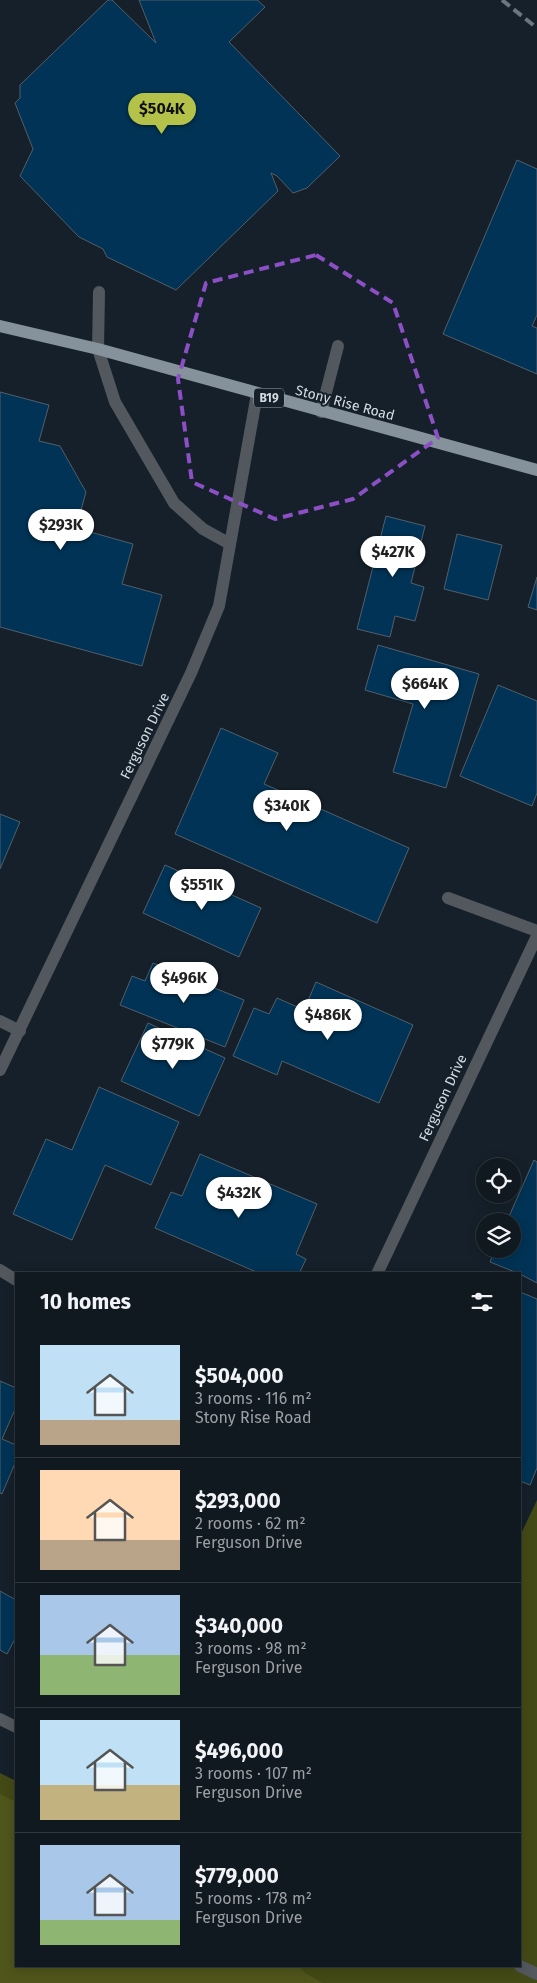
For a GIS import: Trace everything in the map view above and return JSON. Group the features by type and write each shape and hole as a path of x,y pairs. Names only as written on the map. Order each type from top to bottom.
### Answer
{"main road":[{"name":"Stony Rise Road","path":"0,326 98,349 537,470"}],"street":[{"path":"99,292 98,349 116,402 174,503 203,529 230,544"},
{"path":"322,412 338,346"},
{"name":"Ferguson Drive","path":"0,1070 191,673 219,606 257,394"},
{"path":"448,898 537,931"},
{"name":"Ferguson Drive","path":"378,1272 537,936"},
{"path":"0,1021 20,1031"},
{"path":"0,1270 15,1279"},
{"path":"0,1719 15,1726"},
{"path":"521,1966 537,1974"}],"highlighted area":[{"path":"316,255 393,303 438,438 353,499 275,519 192,482 178,379 206,283"}],"green space":[{"path":"537,1500 537,1983 0,1983 0,1773 15,1780 15,1967 521,1967 521,1534"},
{"path":"0,1794 15,1802 15,1967 301,1967 305,1973 322,1983 0,1983"}],"building":[{"path":"108,0 112,0 156,43 139,0 257,0 265,7 229,42 340,156 307,188 293,193 277,176 271,173 278,191 176,290 107,257 103,249 79,237 20,176 33,149 15,103 20,98 20,85"},
{"path":"517,160 537,169 537,315 532,326 537,328 537,374 443,334"},
{"path":"0,392 49,405 39,441 60,446 86,492 76,528 133,544 122,584 162,595 142,666 0,627"},
{"path":"386,516 425,526 411,583 424,587 415,621 395,616 390,637 357,629"},
{"path":"457,534 502,545 488,600 444,589"},
{"path":"537,577 537,610 528,607"},
{"path":"378,645 479,674 446,788 393,772 413,704 365,690"},
{"path":"498,685 537,701 537,793 532,806 460,776"},
{"path":"221,728 278,753 264,784 409,848 377,923 175,834"},
{"path":"0,814 20,822 0,869"},
{"path":"165,865 261,908 239,957 143,913"},
{"path":"153,963 244,1000 225,1047 120,1005 132,976 145,981"},
{"path":"316,982 413,1025 379,1103 282,1061 277,1075 233,1056 254,1008 269,1014 277,998 304,1010"},
{"path":"148,1023 225,1058 199,1116 121,1081"},
{"path":"99,1087 179,1122 151,1185 105,1165 72,1240 13,1214 46,1139 72,1150"},
{"path":"200,1154 317,1204 296,1254 306,1259 300,1272 256,1272 155,1228 171,1192 182,1196"},
{"path":"534,1160 537,1162 537,1283 521,1275 521,1272 515,1272 490,1262 492,1258 521,1258 521,1213 511,1213 515,1203 521,1203 521,1189"},
{"path":"521,1292 537,1299 537,1468 530,1485 521,1481"},
{"path":"0,1381 15,1388 15,1409 2,1439 15,1445 15,1463 2,1494 0,1493"},
{"path":"0,1591 15,1599 15,1639 7,1654 0,1650"}],"railway":[{"path":"502,0 537,28"}]}
